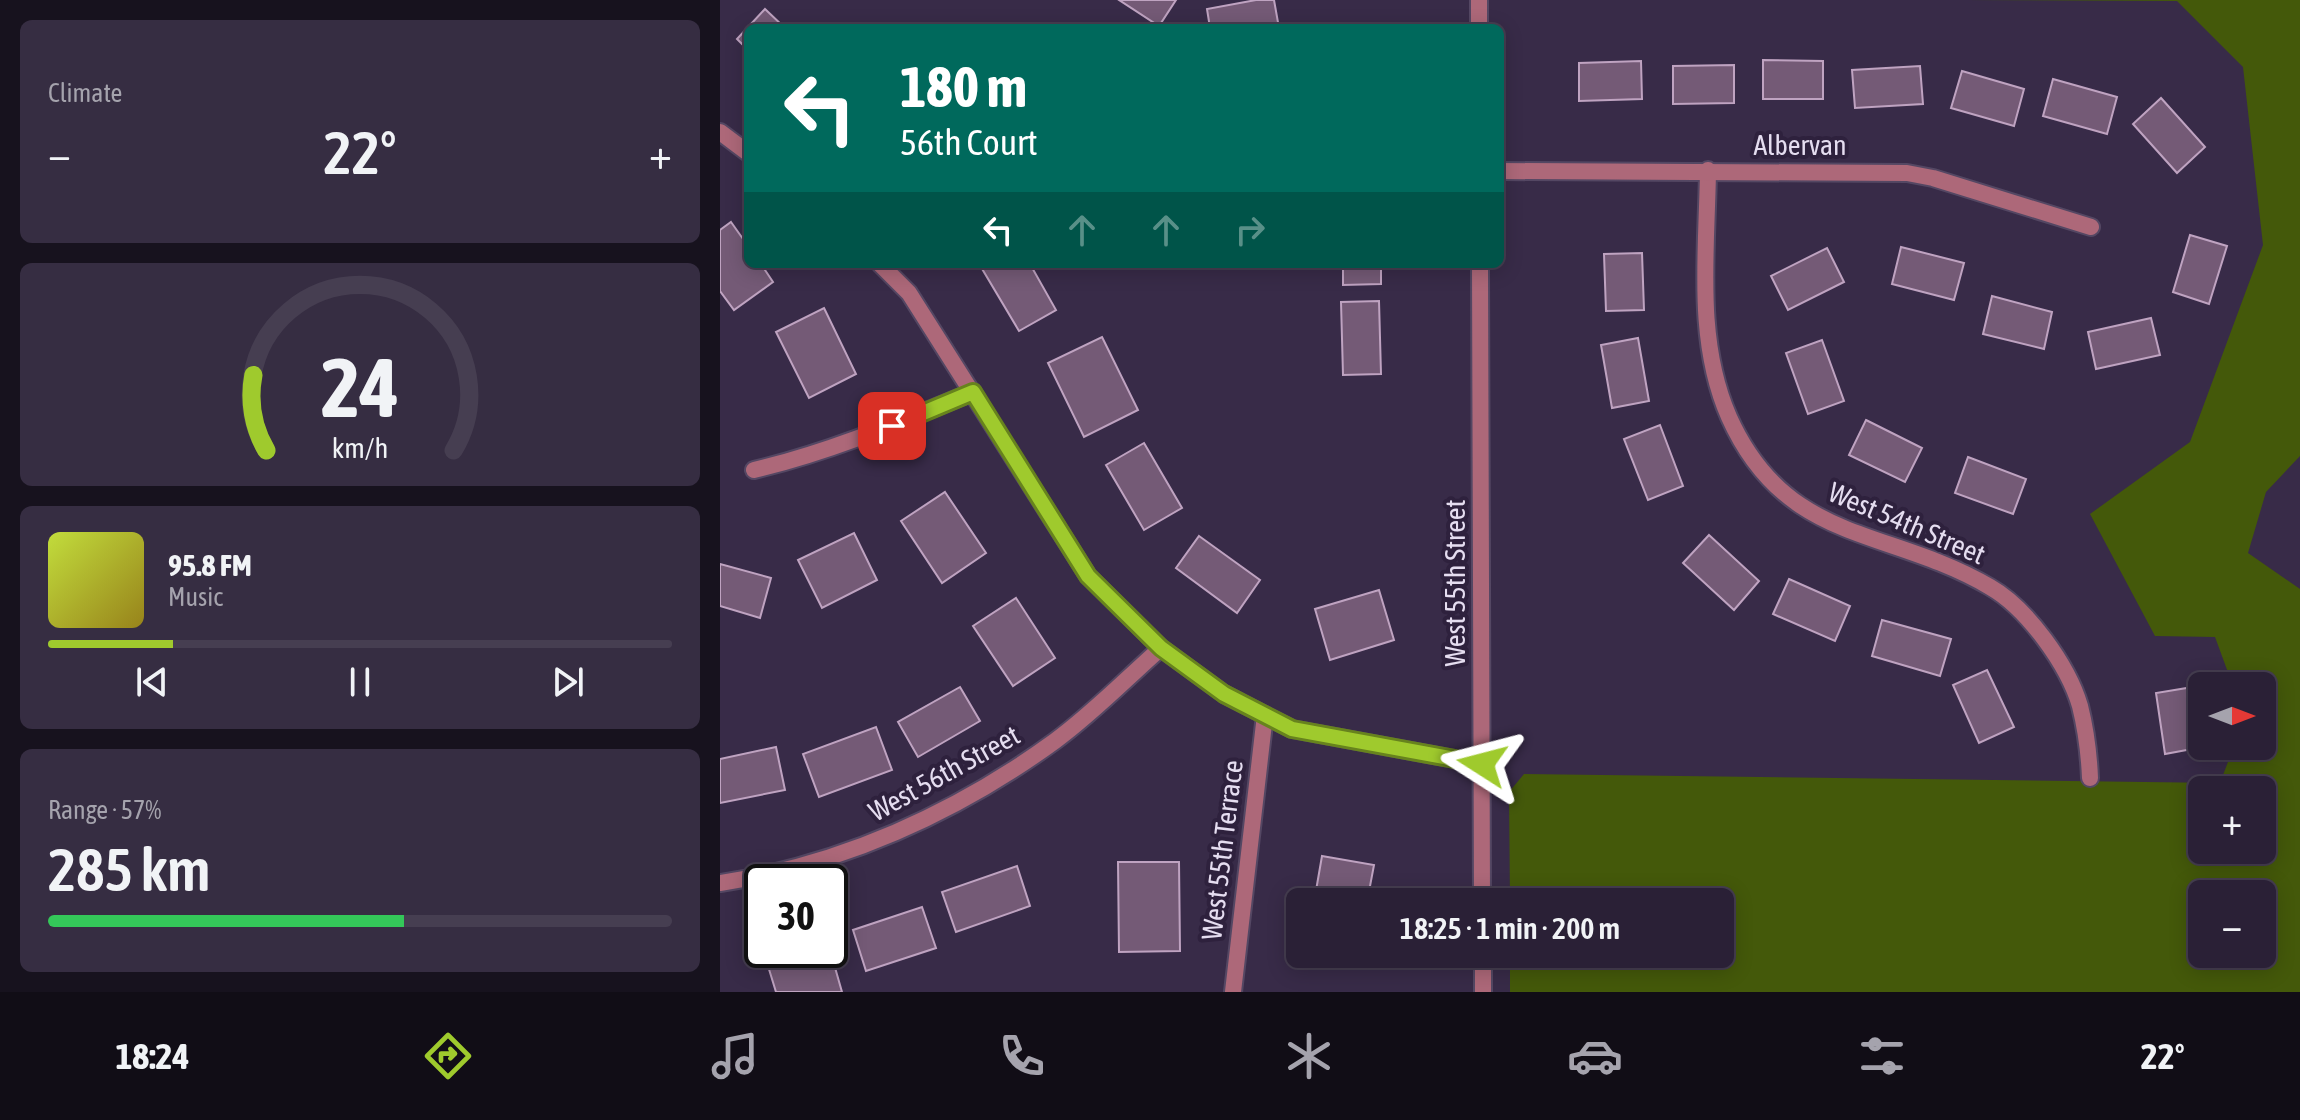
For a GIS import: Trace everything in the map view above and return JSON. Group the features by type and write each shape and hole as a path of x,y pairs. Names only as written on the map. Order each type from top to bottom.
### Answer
{"street":[{"path":"1479,0 1479,24"},
{"path":"720,132 744,150"},
{"name":"West 54th Street","path":"1708,170 1706,316 1709,344 1715,376 1729,417 1751,454 1769,478 1797,504 1827,522 1964,573 1992,588 2018,608 2048,645 2079,704 2088,744 2090,778"},
{"name":"Albervan","path":"1504,171 1907,173 1933,178 2091,227"},
{"path":"884,268 909,293 1088,576 1161,648 1224,694 1292,729 1482,764"},
{"name":"West 55th Street","path":"1480,268 1482,888"},
{"path":"754,470 806,458 851,442 973,392"},
{"name":"West 56th Street","path":"720,883 821,861 913,825 1056,741 1161,648"},
{"name":"West 55th Terrace","path":"1233,992 1265,715"},
{"path":"1483,968 1483,992"}],"green space":[{"path":"1965,0 2300,0 2300,456 2266,492 2248,553 2300,589 2300,992 1510,992 1510,968 1734,968 1734,888 1510,888 1509,792 1524,774 2188,783 2188,864 2276,864 2276,776 2223,776 2229,760 2276,760 2276,672 2228,672 2215,637 2155,636 2090,514 2190,442 2263,245 2243,67 2177,1"}],"building":[{"path":"1119,0 1176,0 1160,24"},
{"path":"1274,0 1278,24 1209,24 1207,9"},
{"path":"765,9 781,24 751,24"},
{"path":"744,32 744,46 737,39"},
{"path":"1763,60 1823,61 1823,99 1763,99"},
{"path":"1641,61 1642,99 1579,101 1579,63"},
{"path":"1734,65 1734,103 1673,104 1673,66"},
{"path":"1920,66 1923,104 1855,108 1852,70"},
{"path":"1962,71 2024,89 2014,126 1951,108"},
{"path":"2053,79 2117,97 2107,134 2043,116"},
{"path":"2161,98 2205,147 2177,173 2133,124"},
{"path":"731,222 744,240 744,268 764,268 773,282 734,310 720,291 720,230"},
{"path":"2190,235 2227,246 2209,304 2173,292"},
{"path":"1901,247 1964,263 1954,300 1892,284"},
{"path":"1827,248 1844,282 1788,310 1771,276"},
{"path":"1642,253 1644,310 1606,311 1604,254"},
{"path":"982,268 1032,268 1056,310 1019,331"},
{"path":"1343,268 1381,268 1381,284 1343,285"},
{"path":"1992,296 2052,312 2044,349 1983,334"},
{"path":"1379,301 1381,374 1343,375 1341,302"},
{"path":"824,308 856,374 809,398 776,332"},
{"path":"2151,318 2160,355 2096,369 2088,332"},
{"path":"1102,337 1138,410 1084,437 1048,363"},
{"path":"1638,338 1649,401 1612,408 1601,345"},
{"path":"1822,340 1844,401 1808,414 1786,353"},
{"path":"1866,420 1922,448 1905,482 1849,455"},
{"path":"1660,425 1683,486 1648,500 1624,439"},
{"path":"1144,443 1182,508 1144,530 1106,465"},
{"path":"1968,457 2026,479 2013,514 1955,493"},
{"path":"945,492 986,553 942,583 901,521"},
{"path":"854,533 877,580 822,608 798,560"},
{"path":"1709,535 1759,581 1734,610 1683,563"},
{"path":"1199,536 1260,580 1237,613 1176,568"},
{"path":"720,564 771,578 760,618 720,606"},
{"path":"1789,579 1850,606 1835,641 1773,614"},
{"path":"1379,590 1394,640 1330,660 1315,609"},
{"path":"1016,598 1055,658 1013,686 973,626"},
{"path":"1882,620 1951,639 1940,676 1872,656"},
{"path":"1987,670 2014,727 1979,743 1953,685"},
{"path":"960,687 980,721 918,757 898,722"},
{"path":"2188,688 2188,750 2165,754 2156,693"},
{"path":"876,727 892,770 819,797 803,754"},
{"path":"776,747 785,790 720,803 720,759"},
{"path":"1322,856 1374,865 1370,888 1316,888"},
{"path":"1118,862 1179,862 1180,951 1119,952"},
{"path":"1017,866 1030,906 956,932 942,892"},
{"path":"922,907 936,948 866,971 853,930"},
{"path":"769,968 835,968 842,992 776,992"}],"route":[{"path":"892,426 973,392 1088,576 1161,648 1224,694 1292,729 1482,764"}]}
